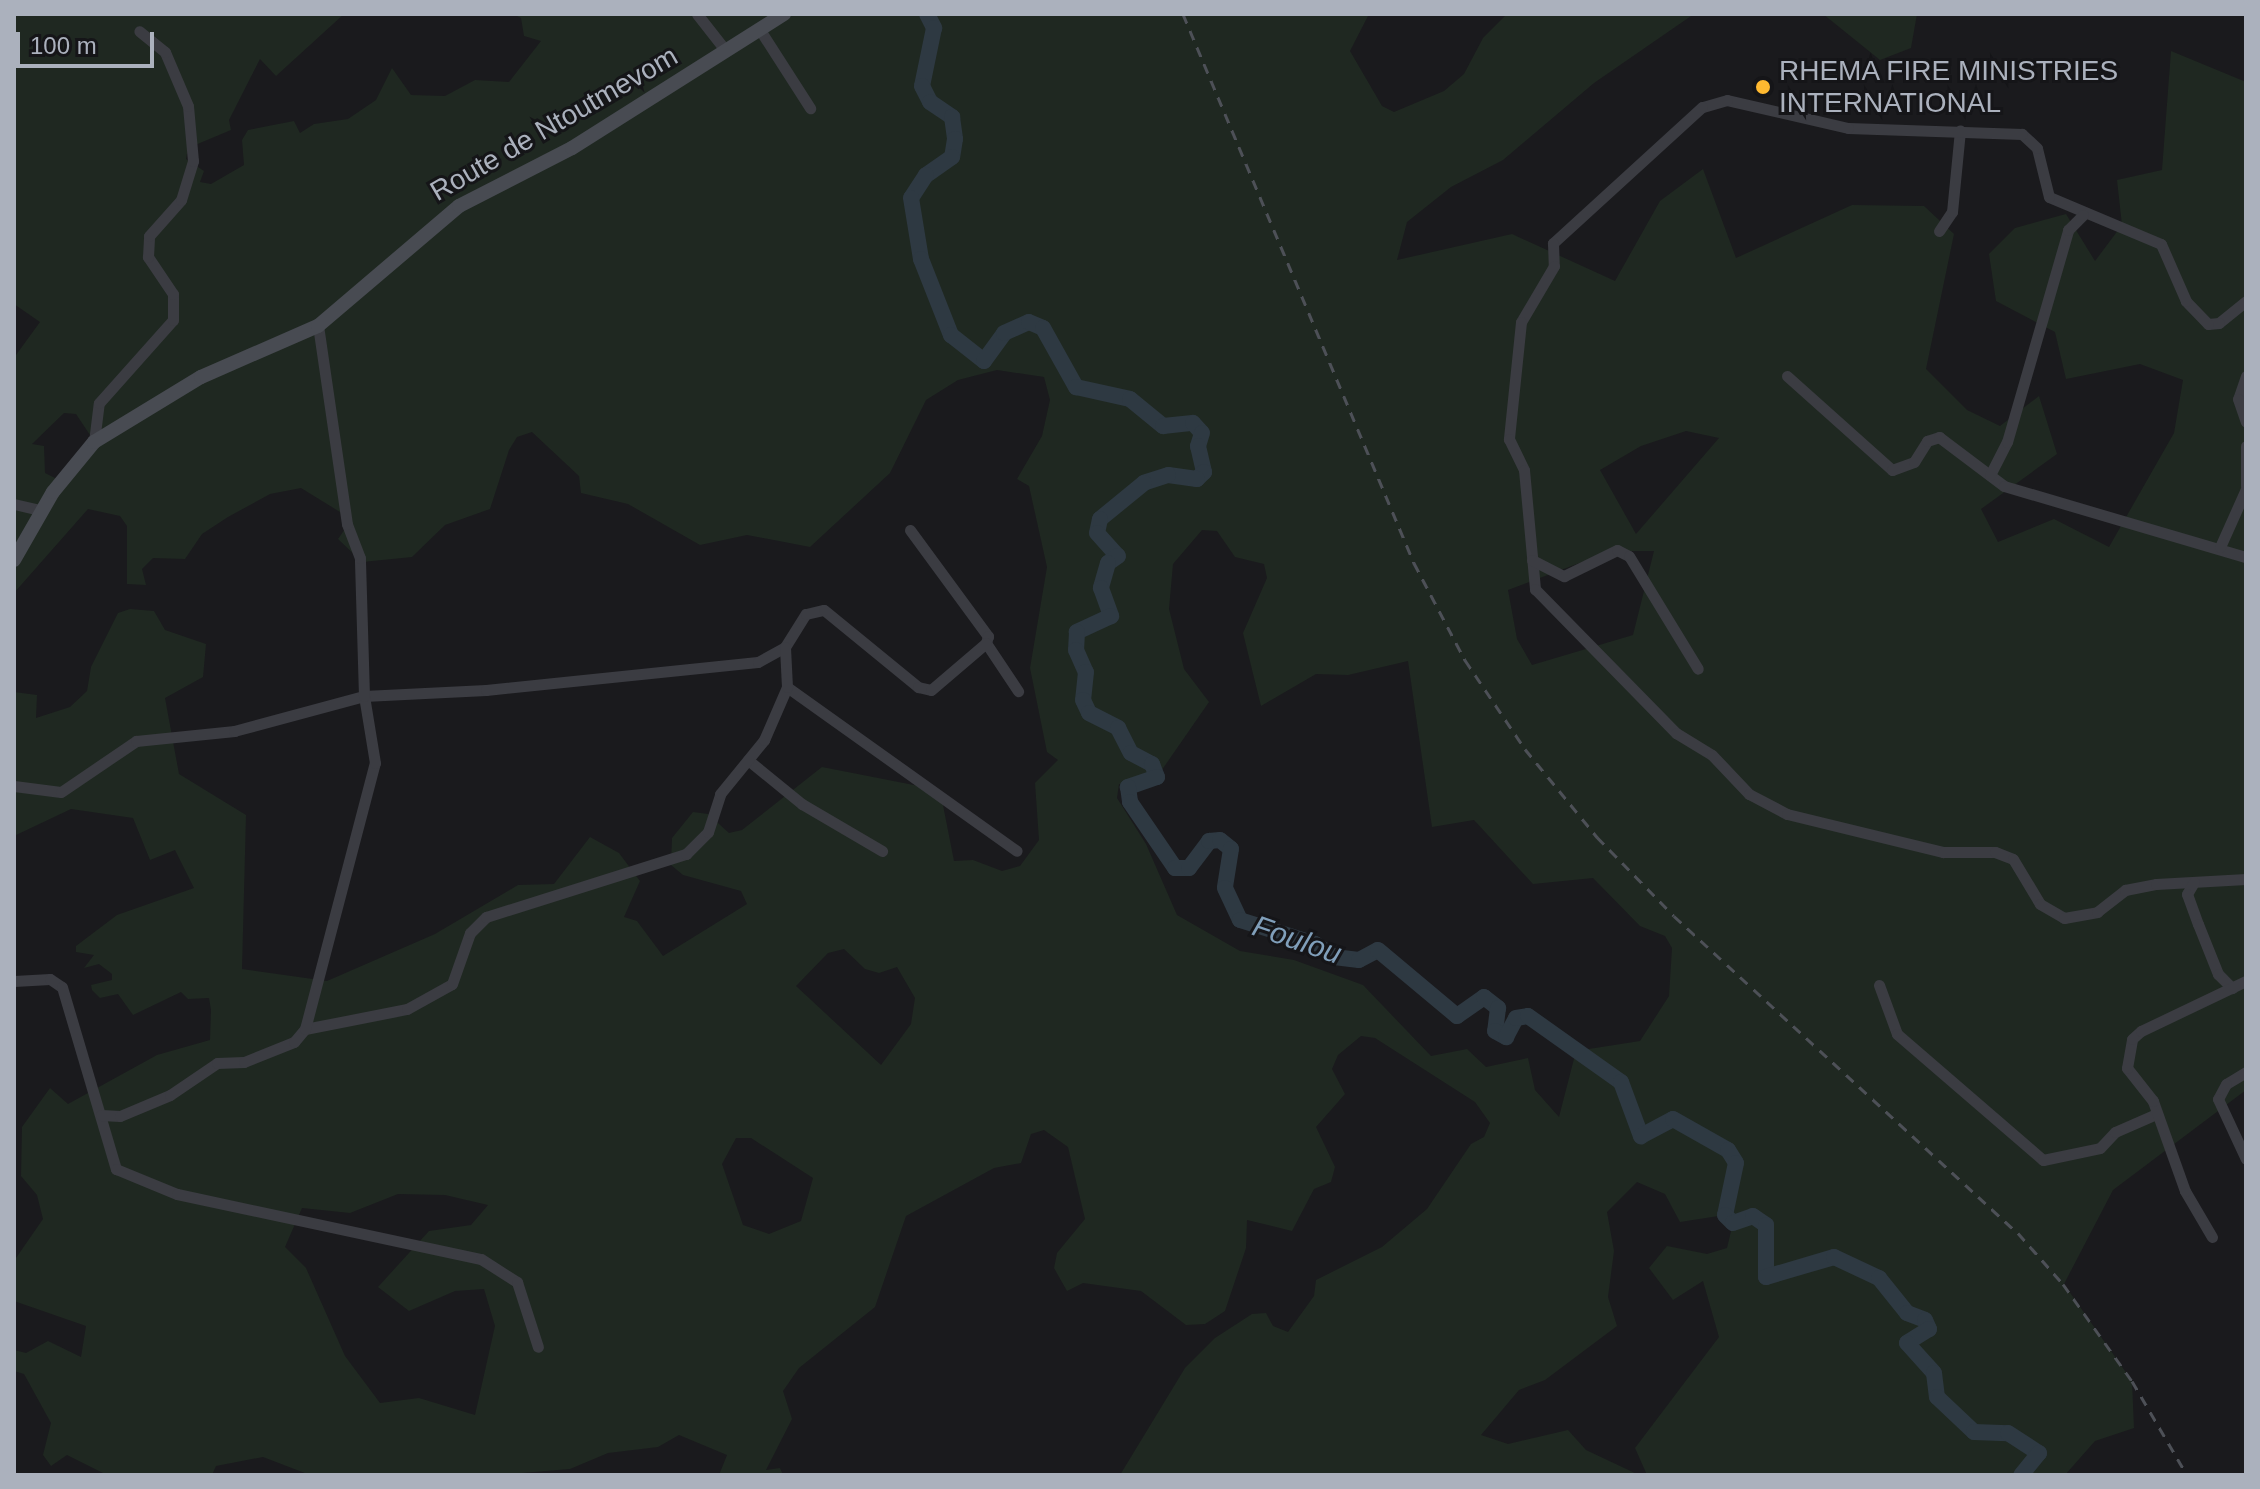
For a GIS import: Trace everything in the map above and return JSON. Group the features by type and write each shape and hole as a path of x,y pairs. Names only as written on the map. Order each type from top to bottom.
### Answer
{"street":[{"path":"697,14 726,51"},
{"name":"Route de Ntoutmevom","path":"14,560 41,510 94,442 201,377 318,326 459,206 572,148 780,15"},
{"path":"760,30 810,108"},
{"path":"94,442 99,403 173,320 173,294 148,257 149,236 181,200 193,161 188,106 177,79 165,52 139,31"},
{"path":"2246,301 2208,324 2186,301 2161,244 2083,215 2049,197 2037,148 2022,134 1848,128 1727,100 1702,107 1659,151 1562,229 1553,243 1554,266 1521,322 1509,439 1524,470 1535,589 1676,733 1712,755 1749,794 1787,814 1943,852 1995,852 2013,859 2040,904 2064,918 2097,912 2125,890 2246,879"},
{"path":"1939,231 1952,212 1960,130"},
{"path":"1990,475 2007,442 2068,230 2083,215"},
{"path":"101,1115 120,1116 170,1095 217,1063 244,1062 294,1042 305,1029 375,763 364,696 360,558 347,524 318,326"},
{"path":"1787,376 1892,470 1914,462 1927,441 1939,437 2004,486 2246,557"},
{"path":"2246,376 2238,399 2246,422"},
{"path":"2220,547 2246,487 2246,446"},
{"path":"14,504 41,510"},
{"path":"14,786 61,792 136,741 234,731 364,696 660,674 758,662 785,647 806,614 824,610 918,687 931,690 986,643 988,636 910,530"},
{"path":"1532,560 1564,576 1617,550 1629,556 1698,669"},
{"path":"986,643 1018,691"},
{"path":"305,1029 407,1009 452,984 470,933 486,917 686,854 708,832 720,794 748,760 787,687 785,647"},
{"path":"787,687 1017,851"},
{"path":"748,760 802,804 882,851"},
{"path":"2194,882 2187,894 2218,974 2232,988"},
{"path":"14,981 50,979 62,987 101,1115 108,1154 135,1181 481,1259 517,1282 538,1347"},
{"path":"2212,1237 2185,1191 2156,1114 2127,1068 2132,1039 2246,981"},
{"path":"1879,985 1897,1034 2043,1160 2100,1148 2115,1132 2156,1114"},
{"path":"2246,1072 2226,1084 2218,1099 2246,1159"}],"shaded area":[{"path":"14,14 344,14 276,76 260,59 229,120 231,130 188,148 186,159 204,171 200,182 211,184 244,165 242,140 248,130 294,121 300,133 314,124 348,119 376,100 392,68 411,95 445,96 475,80 509,82 541,41 524,36 521,18 513,14 1369,14 1350,51 1382,106 1394,112 1444,91 1464,74 1483,38 1507,14 1694,14 1594,83 1503,160 1451,187 1407,222 1397,260 1512,234 1615,281 1660,201 1703,169 1736,258 1852,205 1924,206 1954,234 1926,369 1967,410 2000,426 2039,396 2057,454 1981,509 1998,542 2054,519 2109,547 2174,433 2183,380 2140,364 2066,379 2055,332 1996,301 1989,254 2015,228 2066,214 2095,261 2122,225 2117,180 2162,170 2171,51 2246,82 2246,1090 2113,1190 2064,1284 2132,1381 2134,1428 2095,1441 2065,1475 1647,1475 1635,1448 1719,1337 1703,1281 1673,1300 1649,1268 1667,1246 1707,1254 1727,1248 1733,1223 1725,1215 1680,1222 1665,1194 1637,1182 1607,1212 1614,1251 1608,1297 1617,1326 1545,1380 1519,1390 1481,1435 1508,1444 1568,1430 1586,1450 1639,1475 1120,1475 1185,1368 1215,1338 1252,1314 1266,1313 1273,1326 1288,1332 1314,1296 1316,1280 1382,1247 1427,1209 1471,1144 1484,1137 1490,1123 1475,1102 1375,1038 1361,1036 1338,1055 1332,1069 1345,1094 1316,1127 1335,1167 1331,1182 1314,1189 1292,1231 1247,1220 1246,1248 1225,1311 1205,1324 1186,1325 1141,1291 1083,1283 1067,1291 1054,1268 1057,1253 1085,1219 1068,1147 1044,1130 1031,1134 1021,1163 994,1168 906,1216 875,1307 799,1368 783,1391 792,1419 766,1470 780,1468 783,1475 719,1475 727,1455 679,1435 658,1447 608,1453 570,1469 522,1473 310,1475 263,1457 216,1466 212,1475 107,1475 67,1455 51,1466 43,1455 51,1423 24,1374 14,1371 14,1350 26,1353 48,1341 81,1357 86,1326 14,1301 16,1258 43,1219 37,1195 21,1176 22,1127 50,1088 68,1104 157,1055 210,1040 211,1010 209,998 188,999 181,992 133,1015 118,994 100,998 92,990 91,985 112,980 112,974 99,964 84,968 94,955 76,952 76,946 117,915 194,888 175,850 150,860 133,818 71,809 14,836 14,692 37,695 36,718 70,707 87,691 91,667 118,613 130,609 154,611 165,630 206,644 203,677 165,698 179,774 246,815 242,969 327,981 435,934 518,885 554,884 590,837 619,853 640,881 624,917 637,921 663,956 747,904 741,891 683,875 671,865 672,838 693,812 708,814 729,833 742,830 822,767 929,788 941,795 954,861 973,860 1002,871 1020,866 1039,840 1035,783 1058,760 1047,752 1030,668 1047,567 1029,486 1017,479 1042,436 1050,400 1044,377 997,370 958,380 926,400 890,473 810,547 747,535 700,545 628,504 581,493 579,476 532,432 517,437 509,450 490,509 445,525 412,557 362,562 338,539 347,526 340,512 301,488 270,494 228,517 202,534 185,559 153,558 142,569 146,585 127,584 127,526 120,516 88,509 14,593 14,371 16,355 40,322 14,304","holes":["64,413 76,414 94,441 61,481 45,473 44,446 32,444","1686,431 1719,438 1636,534 1600,470 1641,446","1202,530 1217,531 1235,557 1264,564 1267,578 1243,633 1261,706 1316,674 1348,675 1408,661 1432,827 1474,820 1533,884 1593,878 1640,926 1665,936 1672,948 1669,996 1640,1041 1576,1051 1559,1117 1535,1090 1528,1058 1486,1067 1467,1049 1431,1056 1363,985 1294,960 1240,951 1177,915 1146,844 1117,798 1119,784 1149,785 1157,777 1209,702 1184,669 1169,609 1173,564","1611,551 1654,551 1633,635 1532,665 1517,639 1508,590","844,949 865,969 879,973 897,967 915,998 911,1024 881,1065 796,986 828,953","736,1138 751,1138 813,1178 801,1221 769,1234 743,1225 722,1164","398,1194 445,1195 488,1205 471,1225 429,1231 378,1287 409,1311 455,1291 484,1289 495,1326 475,1415 419,1398 380,1403 345,1356 306,1268 285,1247 302,1208 350,1213"]},
{"path":"1823,14 1917,14 1911,48 1880,60"}],"waterway":[{"name":"Foulou","path":"927,14 934,28 922,86 930,102 952,117 955,139 952,157 926,175 911,198 921,259 951,335 984,361 1004,333 1029,322 1043,328 1076,387 1130,399 1163,426 1193,423 1202,433 1198,446 1204,472 1197,479 1168,475 1144,483 1100,519 1097,533 1118,556 1108,563 1101,588 1111,616 1077,632 1076,650 1086,672 1083,700 1089,713 1118,728 1131,753 1152,764 1157,777 1128,787 1130,802 1175,868 1189,868 1209,841 1220,840 1231,849 1225,888 1240,920 1315,944 1334,957 1359,960 1378,950 1457,1016 1484,997 1498,1008 1495,1031 1506,1037 1516,1018 1528,1016 1621,1082 1641,1136 1673,1119 1728,1150 1736,1163 1725,1215 1733,1223 1753,1216 1766,1225 1766,1277 1834,1257 1879,1278 1907,1313 1925,1320 1929,1329 1907,1343 1934,1373 1937,1397 1974,1432 2008,1433 2039,1453 2021,1475"}],"railway":[{"path":"1183,14 1414,563 1465,660 1525,749 1597,837 1674,916 2018,1233 2063,1284 2132,1381 2187,1475"}],"place":[{"name":"RHEMA FIRE MINISTRIES INTERNATIONAL","path":"1763,87"}]}
